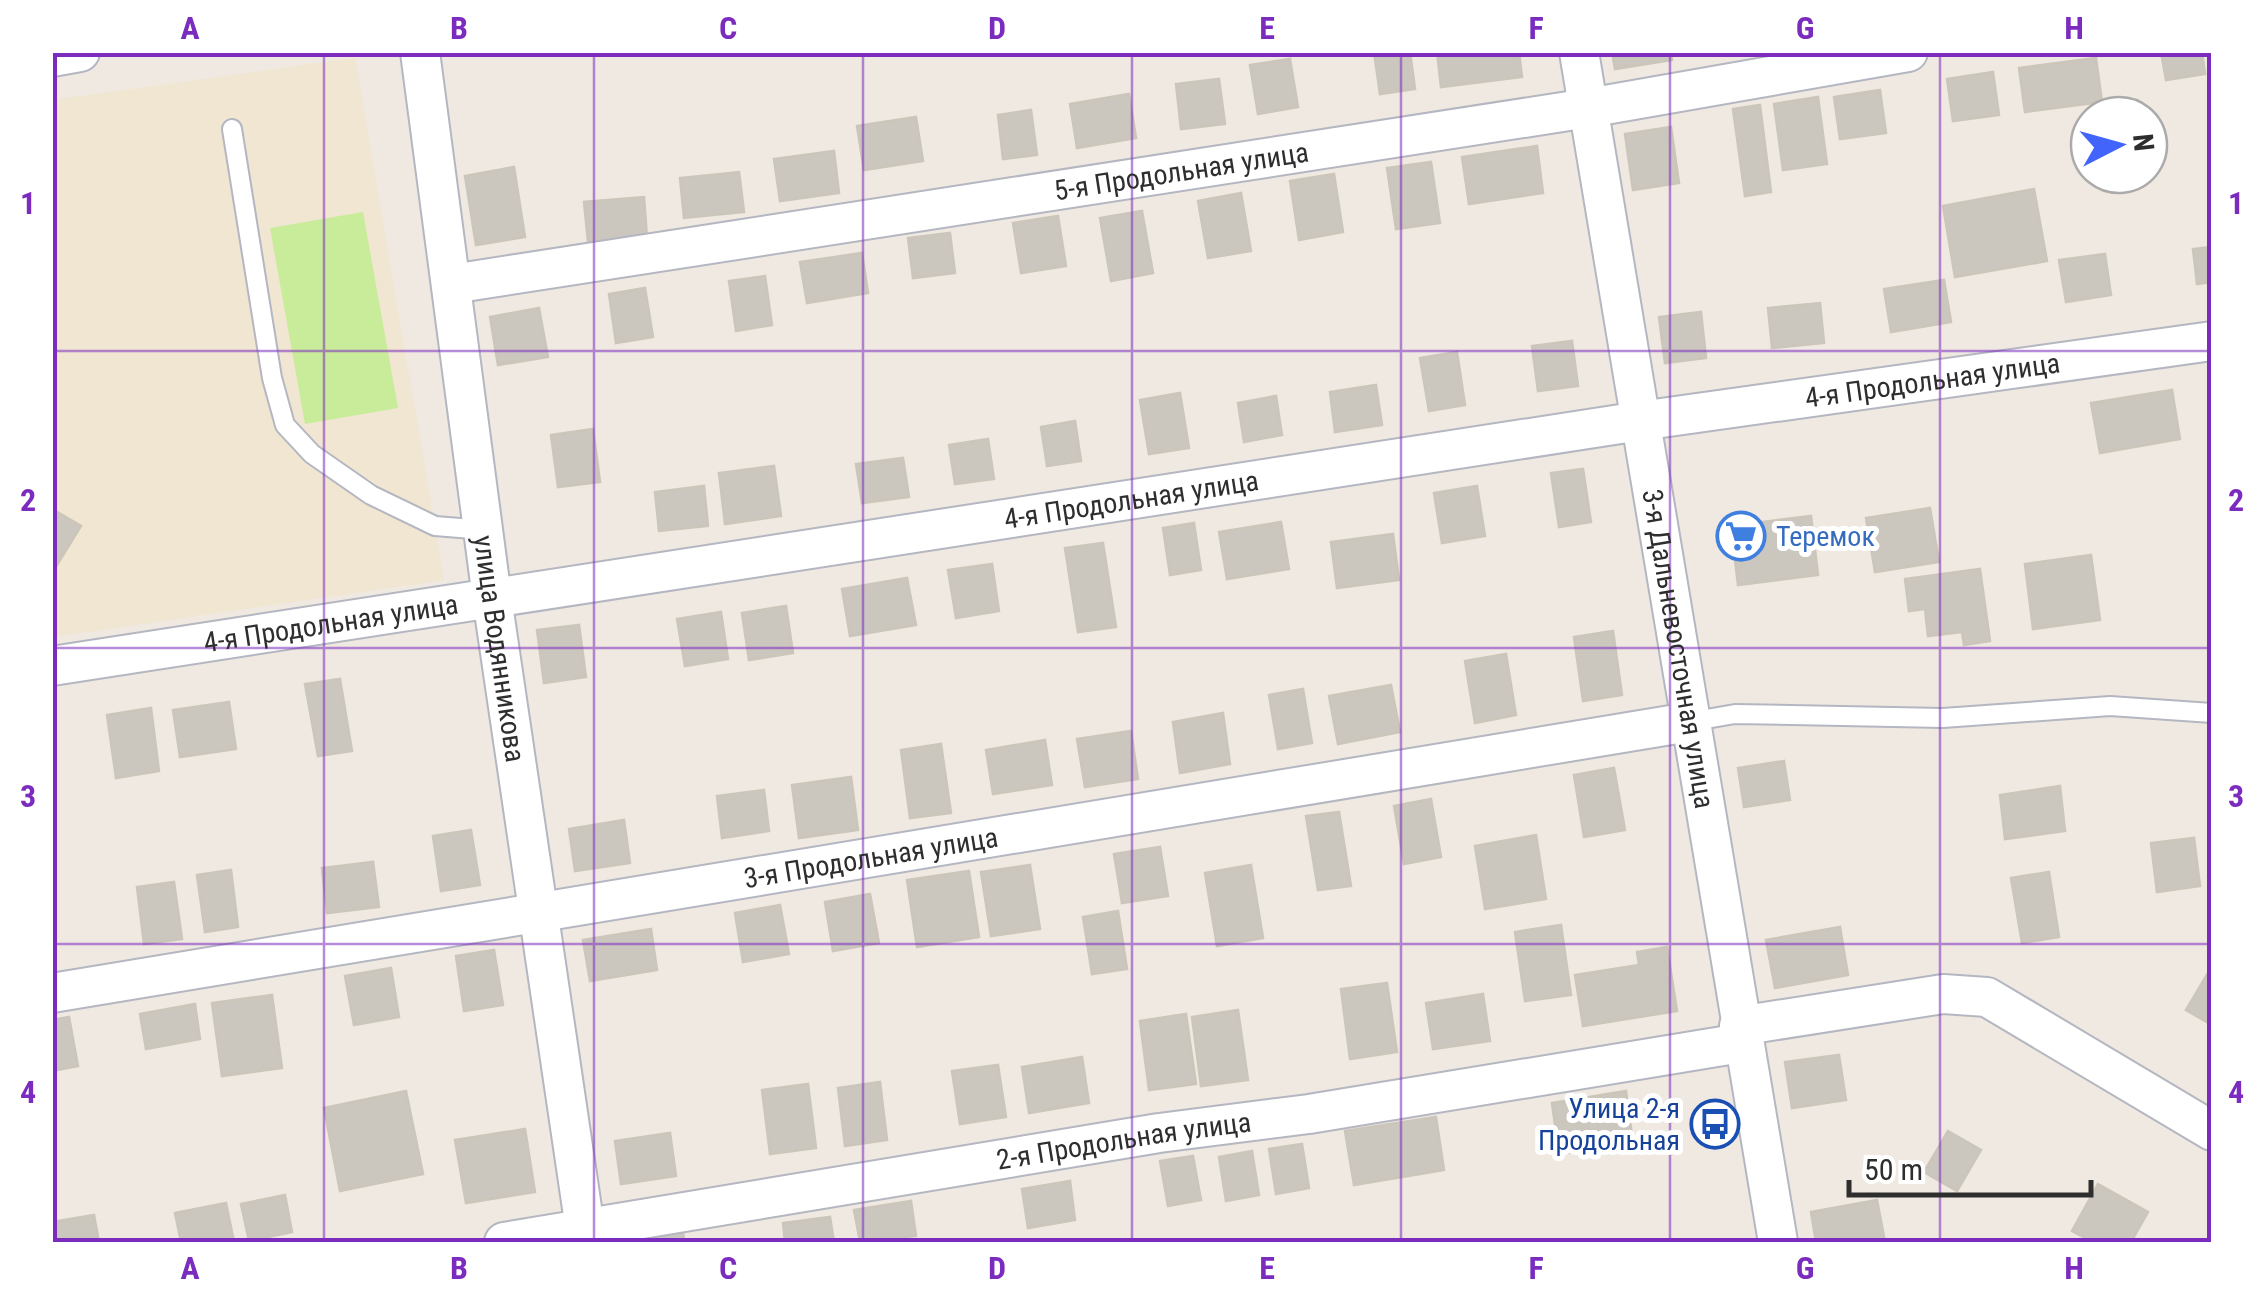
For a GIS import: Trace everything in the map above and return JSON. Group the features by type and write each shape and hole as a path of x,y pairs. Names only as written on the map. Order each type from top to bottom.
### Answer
{"street":[{"path":"52,57 80,52"},
{"name":"улица Водянникова","path":"420,52 492,598 586,1236"},
{"name":"3-я Дальневосточная улица","path":"1580,52 1740,1034 1778,1242"},
{"name":"5-я Продольная улица","path":"452,284 1588,108 1908,52"},
{"name":"4-я Продольная улица","path":"52,666 1640,421 2212,340"},
{"name":"3-я Продольная улица","path":"52,993 1689,722"},
{"name":"2-я Продольная улица","path":"504,1242 586,1236 1160,1133 1309,1114 1942,994 1987,997 2212,1131"}],"lane":[{"path":"232,129 272,378 285,425 312,454 371,495 435,526 485,530"},
{"path":"1689,722 1735,714 1943,718 2110,706 2212,713"}],"shaded area":[{"path":"355,58 444,580 53,637 52,100"}],"green space":[{"path":"363,212 398,408 305,424 270,228"}],"building":[{"path":"1374,52 1410,52 1415,89 1380,94"},
{"path":"1437,52 1519,52 1522,77 1441,87"},
{"path":"1612,52 1671,52 1672,60 1615,69"},
{"path":"2161,52 2202,52 2205,74 2166,80"},
{"path":"2096,58 2101,95 2069,95 2069,106 2025,112 2019,68"},
{"path":"1290,59 1298,107 1258,114 1250,65"},
{"path":"1993,72 1999,115 1953,121 1947,79"},
{"path":"1219,79 1225,124 1181,129 1176,84"},
{"path":"1880,90 1886,133 1840,139 1834,97"},
{"path":"1129,94 1136,138 1077,148 1070,104"},
{"path":"1818,97 1827,164 1783,170 1774,104"},
{"path":"1760,105 1771,192 1745,196 1733,109"},
{"path":"1031,110 1037,155 1003,159 998,115"},
{"path":"916,117 923,161 864,170 857,126"},
{"path":"1671,127 1679,183 1633,190 1625,134"},
{"path":"1537,146 1543,193 1469,204 1462,157"},
{"path":"834,151 839,193 780,201 774,159"},
{"path":"1431,162 1440,223 1396,229 1387,168"},
{"path":"514,167 525,237 476,245 465,176"},
{"path":"739,172 744,212 684,218 680,178"},
{"path":"1334,174 1343,232 1299,240 1290,181"},
{"path":"2034,189 2047,261 1955,277 1943,206"},
{"path":"1241,193 1251,251 1208,258 1198,201"},
{"path":"644,197 647,237 588,242 584,202"},
{"path":"1142,211 1153,273 1111,281 1100,218"},
{"path":"1058,216 1066,266 1021,273 1013,223"},
{"path":"950,233 955,273 913,278 908,238"},
{"path":"2212,247 2212,282 2197,284 2193,249"},
{"path":"862,253 868,293 807,303 800,262"},
{"path":"2105,254 2111,295 2066,302 2059,260"},
{"path":"765,276 772,325 736,331 729,281"},
{"path":"1944,280 1951,322 1891,332 1884,289"},
{"path":"645,288 653,337 616,343 609,294"},
{"path":"1820,303 1824,343 1772,348 1768,308"},
{"path":"539,308 548,357 498,365 490,317"},
{"path":"1701,312 1706,358 1665,363 1659,317"},
{"path":"1572,341 1578,386 1538,391 1532,346"},
{"path":"1457,352 1465,405 1429,411 1420,358"},
{"path":"1376,385 1382,425 1335,432 1330,392"},
{"path":"2172,390 2180,439 2100,453 2091,403"},
{"path":"1180,393 1189,448 1149,454 1140,400"},
{"path":"1276,396 1282,435 1244,442 1238,403"},
{"path":"1075,421 1081,461 1047,466 1041,427"},
{"path":"593,429 600,482 558,487 551,435"},
{"path":"988,439 994,479 955,484 949,445"},
{"path":"903,458 909,497 862,503 856,464"},
{"path":"774,466 781,516 725,524 719,473"},
{"path":"1583,469 1591,522 1559,527 1551,473"},
{"path":"704,486 708,526 659,531 655,492"},
{"path":"1477,486 1485,536 1442,543 1434,493"},
{"path":"1930,508 1939,562 1875,572 1866,518"},
{"path":"52,509 81,526 52,573"},
{"path":"1811,516 1818,575 1738,585 1731,526"},
{"path":"1281,522 1289,569 1227,579 1219,532"},
{"path":"1194,523 1201,570 1170,575 1163,528"},
{"path":"1393,534 1399,580 1337,588 1331,542"},
{"path":"1103,543 1116,627 1078,632 1065,548"},
{"path":"2091,555 2100,620 2033,629 2025,564"},
{"path":"992,564 999,611 956,618 948,570"},
{"path":"1980,569 1990,641 1964,645 1962,632 1928,636 1925,609 1909,611 1905,579"},
{"path":"907,578 916,625 850,636 842,589"},
{"path":"786,606 793,653 749,660 742,613"},
{"path":"721,612 728,659 685,666 677,619"},
{"path":"579,625 586,677 544,683 537,630"},
{"path":"1613,631 1622,695 1583,701 1574,637"},
{"path":"1506,654 1516,715 1475,723 1465,661"},
{"path":"340,679 352,751 318,756 305,684"},
{"path":"1391,685 1400,732 1338,744 1329,696"},
{"path":"1303,689 1312,743 1278,749 1269,695"},
{"path":"229,702 236,749 180,757 173,710"},
{"path":"151,708 159,771 116,778 107,715"},
{"path":"1223,713 1230,764 1180,773 1173,722"},
{"path":"1131,731 1138,779 1085,787 1077,739"},
{"path":"1045,740 1052,785 993,794 986,750"},
{"path":"941,744 951,813 910,818 901,750"},
{"path":"1784,761 1790,800 1744,807 1738,768"},
{"path":"1614,768 1625,830 1584,837 1574,775"},
{"path":"851,777 858,830 799,838 792,785"},
{"path":"2060,786 2065,831 2005,839 2000,795"},
{"path":"764,790 769,831 722,838 717,796"},
{"path":"1431,799 1441,857 1404,864 1394,806"},
{"path":"1339,812 1351,886 1318,890 1306,816"},
{"path":"624,820 630,863 575,871 569,829"},
{"path":"471,830 480,885 441,891 433,836"},
{"path":"1536,835 1546,899 1485,909 1475,846"},
{"path":"2194,838 2200,886 2157,892 2151,843"},
{"path":"1160,847 1168,896 1122,903 1114,854"},
{"path":"373,862 379,907 327,913 322,868"},
{"path":"1030,865 1040,929 991,936 981,872"},
{"path":"1251,865 1263,938 1217,946 1205,873"},
{"path":"231,870 238,927 205,932 197,875"},
{"path":"969,871 979,937 917,947 907,880"},
{"path":"2049,872 2059,937 2022,943 2011,878"},
{"path":"174,882 182,939 144,944 137,887"},
{"path":"870,894 879,943 833,951 825,902"},
{"path":"780,905 789,954 743,962 735,913"},
{"path":"1118,911 1127,969 1092,974 1083,917"},
{"path":"1561,925 1571,995 1525,1001 1515,932"},
{"path":"1840,927 1848,975 1775,988 1766,940"},
{"path":"651,929 657,970 590,981 583,940"},
{"path":"1667,947 1677,1011 1583,1026 1575,975 1639,965 1637,952"},
{"path":"494,950 503,1005 464,1011 456,956"},
{"path":"2212,966 2212,1025 2186,1010"},
{"path":"391,968 399,1017 354,1025 345,976"},
{"path":"1387,983 1397,1052 1350,1059 1341,989"},
{"path":"1483,994 1490,1041 1433,1049 1426,1003"},
{"path":"272,995 282,1068 222,1076 212,1003"},
{"path":"195,1004 200,1039 146,1049 140,1014"},
{"path":"1238,1010 1248,1080 1201,1086 1192,1017"},
{"path":"1186,1014 1196,1084 1149,1090 1140,1021"},
{"path":"69,1017 78,1066 52,1071 52,1020"},
{"path":"1839,1055 1846,1100 1792,1108 1785,1062"},
{"path":"1082,1057 1089,1103 1029,1113 1022,1067"},
{"path":"998,1065 1006,1117 960,1124 952,1071"},
{"path":"880,1082 887,1140 845,1146 838,1088"},
{"path":"808,1084 816,1148 770,1154 762,1090"},
{"path":"406,1091 423,1174 340,1191 324,1108"},
{"path":"1626,1091 1633,1143 1559,1154 1552,1103"},
{"path":"1436,1117 1444,1170 1354,1185 1345,1131"},
{"path":"525,1129 535,1192 466,1203 455,1140"},
{"path":"1948,1131 1981,1150 1957,1191 1924,1172"},
{"path":"670,1133 676,1176 621,1184 615,1141"},
{"path":"1302,1144 1309,1188 1276,1194 1269,1149"},
{"path":"1252,1151 1259,1195 1226,1201 1219,1157"},
{"path":"1193,1156 1201,1200 1168,1206 1160,1161"},
{"path":"1070,1181 1075,1220 1028,1228 1022,1189"},
{"path":"2098,1184 2148,1212 2131,1242 2093,1242 2072,1231"},
{"path":"285,1195 292,1232 249,1241 241,1204"},
{"path":"1877,1200 1885,1242 1816,1242 1811,1212"},
{"path":"911,1201 916,1236 860,1242 854,1210"},
{"path":"226,1203 234,1242 181,1242 175,1213"},
{"path":"94,1215 99,1242 54,1242 52,1222"},
{"path":"830,1217 834,1242 785,1242 783,1223"},
{"path":"683,1231 684,1242 636,1242 635,1237"}],"place":[{"name":"Теремок","path":"1741,536"},
{"name":"Улица 2-я Продольная","path":"1715,1124"}]}
